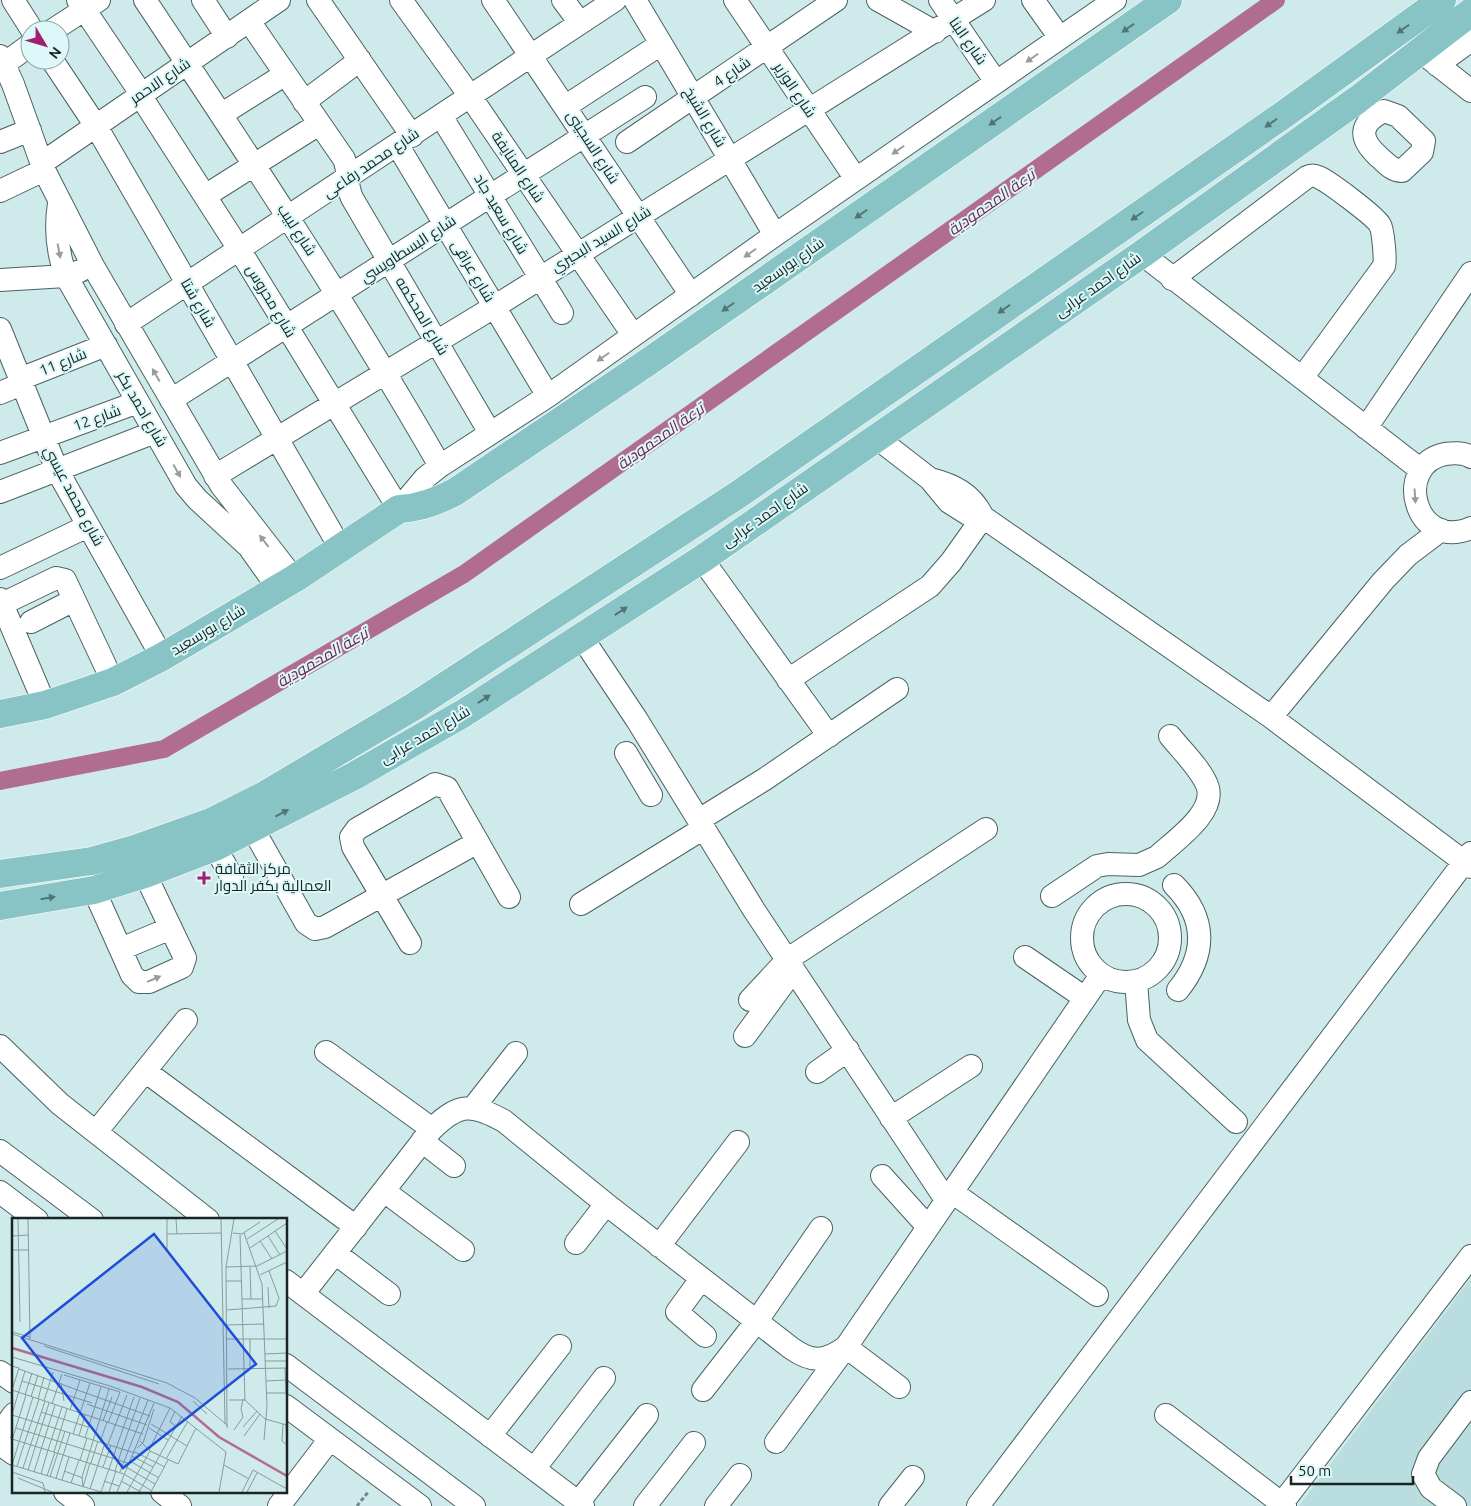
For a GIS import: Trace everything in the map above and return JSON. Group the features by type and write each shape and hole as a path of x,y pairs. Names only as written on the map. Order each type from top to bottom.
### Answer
{"main road":[{"name":"شارع بورسعيد","path":"0,714 45,705 112,682 162,657 286,584 341,549 399,508 412,508 434,502 455,492 648,362 1168,0"},
{"name":"شارع احمد عرابى","path":"0,874 92,861 135,849 211,822 263,796 413,707 739,494 1283,115 1442,0"},
{"name":"شارع احمد عرابى","path":"0,906 94,890 145,874 215,847 253,829 404,748 464,713 702,559 1142,254 1366,109 1429,58 1471,12"}],"street":[{"path":"13,0 26,20"},
{"name":"شارع لبيب","path":"145,0 290,217 386,371 440,466"},
{"path":"203,0 227,37"},
{"name":"شارع عراقى","path":"318,0 360,60 405,141 446,226 548,396"},
{"name":"شارع المنايفة","path":"400,0 470,96 633,335"},
{"name":"شارع السجينى","path":"492,0 566,106 691,295"},
{"path":"563,0 580,24"},
{"name":"شارع محمد رفاعى","path":"126,324 405,141 615,0"},
{"name":"شارع الشيخ","path":"635,0 775,235"},
{"name":"شارع الوزير","path":"735,0 856,179"},
{"name":"شارع 4","path":"627,142 694,99 767,48 809,8 836,0"},
{"path":"878,0 935,32"},
{"name":"شارع البنا","path":"940,0 996,82"},
{"name":"شارع السيد البحيري","path":"218,497 276,439 494,307 984,0"},
{"path":"1033,0 1060,38"},
{"name":"شارع بورسعيد","path":"399,508 418,485 440,466 548,396 775,235 1115,0"},
{"name":"شارع الاحمر","path":"0,192 43,167 96,126 249,22 271,2"},
{"path":"66,20 87,3"},
{"name":"شارع محروس","path":"87,3 141,95 239,249 399,508"},
{"name":"شارع المحكمه","path":"249,22 344,159 348,169 346,179 352,198 490,433"},
{"path":"1471,40 1429,58 1471,90"},
{"path":"566,106 661,44"},
{"path":"2,60 20,51"},
{"name":"شارع احمد بكر","path":"2,60 7,87 30,130 43,167 59,203 170,400 218,497 249,547 286,584"},
{"path":"304,102 360,60"},
{"name":"شارع شتا","path":"59,70 96,126 341,549"},
{"path":"222,114 284,75"},
{"name":"شارع البسطاويسي","path":"170,400 446,226 490,195 644,97"},
{"name":"شارع سعيد جاد","path":"441,116 562,313"},
{"path":"205,196 319,124"},
{"path":"0,142 30,130"},
{"path":"1172,279 1307,176 1320,178 1374,217 1382,229 1382,245 1386,257 1384,266 1302,378"},
{"name":"شارع احمد بكر","path":"59,203 56,218 58,248 66,276 186,486 218,497"},
{"path":"1142,254 1421,470"},
{"path":"0,280 66,276 93,266"},
{"path":"1366,428 1471,273"},
{"name":"شارع محمد عيسي","path":"0,329 57,470 162,657"},
{"name":"شارع 11","path":"0,393 106,345"},
{"name":"شارع 12","path":"0,454 138,402"},
{"path":"0,492 155,432"},
{"path":"877,438 930,479 944,483 970,497 983,517 1271,717 1469,860 978,1506"},
{"path":"1471,457 1455,453 1442,455 1430,461 1421,470 1416,481 1414,493 1416,505 1430,524 1441,530 1452,532 1471,528"},
{"path":"788,680 930,586 951,562 983,517"},
{"path":"0,568 88,526"},
{"path":"1271,717 1383,580 1408,555 1441,530"},
{"path":"702,559 829,736"},
{"path":"45,705 1,602 56,578 65,580 112,682"},
{"path":"31,622 74,600"},
{"path":"581,636 892,1118 949,1196 1097,1295"},
{"path":"581,904 897,689"},
{"path":"1052,896 1097,866 1139,864 1157,857 1199,818 1209,798 1206,783 1170,736"},
{"path":"626,753 646,787 665,764"},
{"path":"410,943 353,847 351,837 357,829 430,786 436,784 447,788 509,897"},
{"path":"253,829 310,927 315,929 325,927 478,842"},
{"path":"750,1000 791,964 986,829"},
{"path":"215,847 232,877"},
{"path":"1140,896 1157,857"},
{"path":"94,890 135,979 144,983 149,982 184,964 185,958 145,874"},
{"path":"1174,885 1191,906 1199,932 1199,948 1195,963 1178,990"},
{"path":"1132,893 1151,900 1164,914 1171,933 1169,949 1162,964 1151,975 1136,982 1118,982 1101,975 1087,960 1081,942 1084,922 1095,905 1112,895 1132,893"},
{"path":"121,949 171,928"},
{"path":"1171,933 1199,932"},
{"path":"1025,957 1085,998"},
{"path":"745,1036 791,964"},
{"path":"776,1442 846,1347 1101,975"},
{"path":"1136,982 1139,1020 1147,1040 1236,1122"},
{"path":"96,1132 186,1020"},
{"path":"0,1046 60,1104 205,1218"},
{"path":"817,1072 848,1050"},
{"path":"326,1052 427,1135 454,1166"},
{"path":"472,1108 516,1053"},
{"path":"892,1118 971,1066"},
{"path":"145,1071 356,1227"},
{"path":"647,1415 581,1504 294,1288 335,1253 427,1135 456,1111 472,1108 504,1121 659,1246 804,1357 818,1360 833,1356 846,1347"},
{"path":"659,1246 738,1142"},
{"path":"0,1150 89,1218"},
{"path":"882,1176 928,1227"},
{"path":"384,1191 462,1250"},
{"path":"0,1192 34,1218"},
{"path":"576,1243 606,1204"},
{"path":"703,1390 756,1322 821,1228"},
{"path":"335,1253 389,1294"},
{"path":"1166,1415 1283,1505 1471,1256"},
{"path":"701,1279 678,1307 677,1312 705,1336"},
{"path":"490,1436 560,1346"},
{"path":"846,1347 899,1387"},
{"path":"288,1366 474,1506"},
{"path":"0,1372 12,1381"},
{"path":"534,1469 604,1378"},
{"path":"1455,1506 1431,1488 1423,1474 1428,1458 1471,1402"},
{"path":"288,1408 420,1506"},
{"path":"0,1433 12,1417"},
{"path":"279,1506 330,1439"},
{"path":"645,1506 694,1443"},
{"path":"0,1444 12,1453"},
{"path":"716,1506 740,1475"},
{"path":"890,1506 913,1477"},
{"path":"67,1494 83,1506"},
{"path":"165,1494 180,1506"}],"shaded area":[{"path":"1471,1278 1471,1506 1299,1506"}],"waterway":[{"name":"ترعة المحمودية","path":"0,781 164,749 464,574 1276,0"}],"place":[{"name":"مركز الثقافة العمالية بكفر الدوار","path":"204,878"}]}
